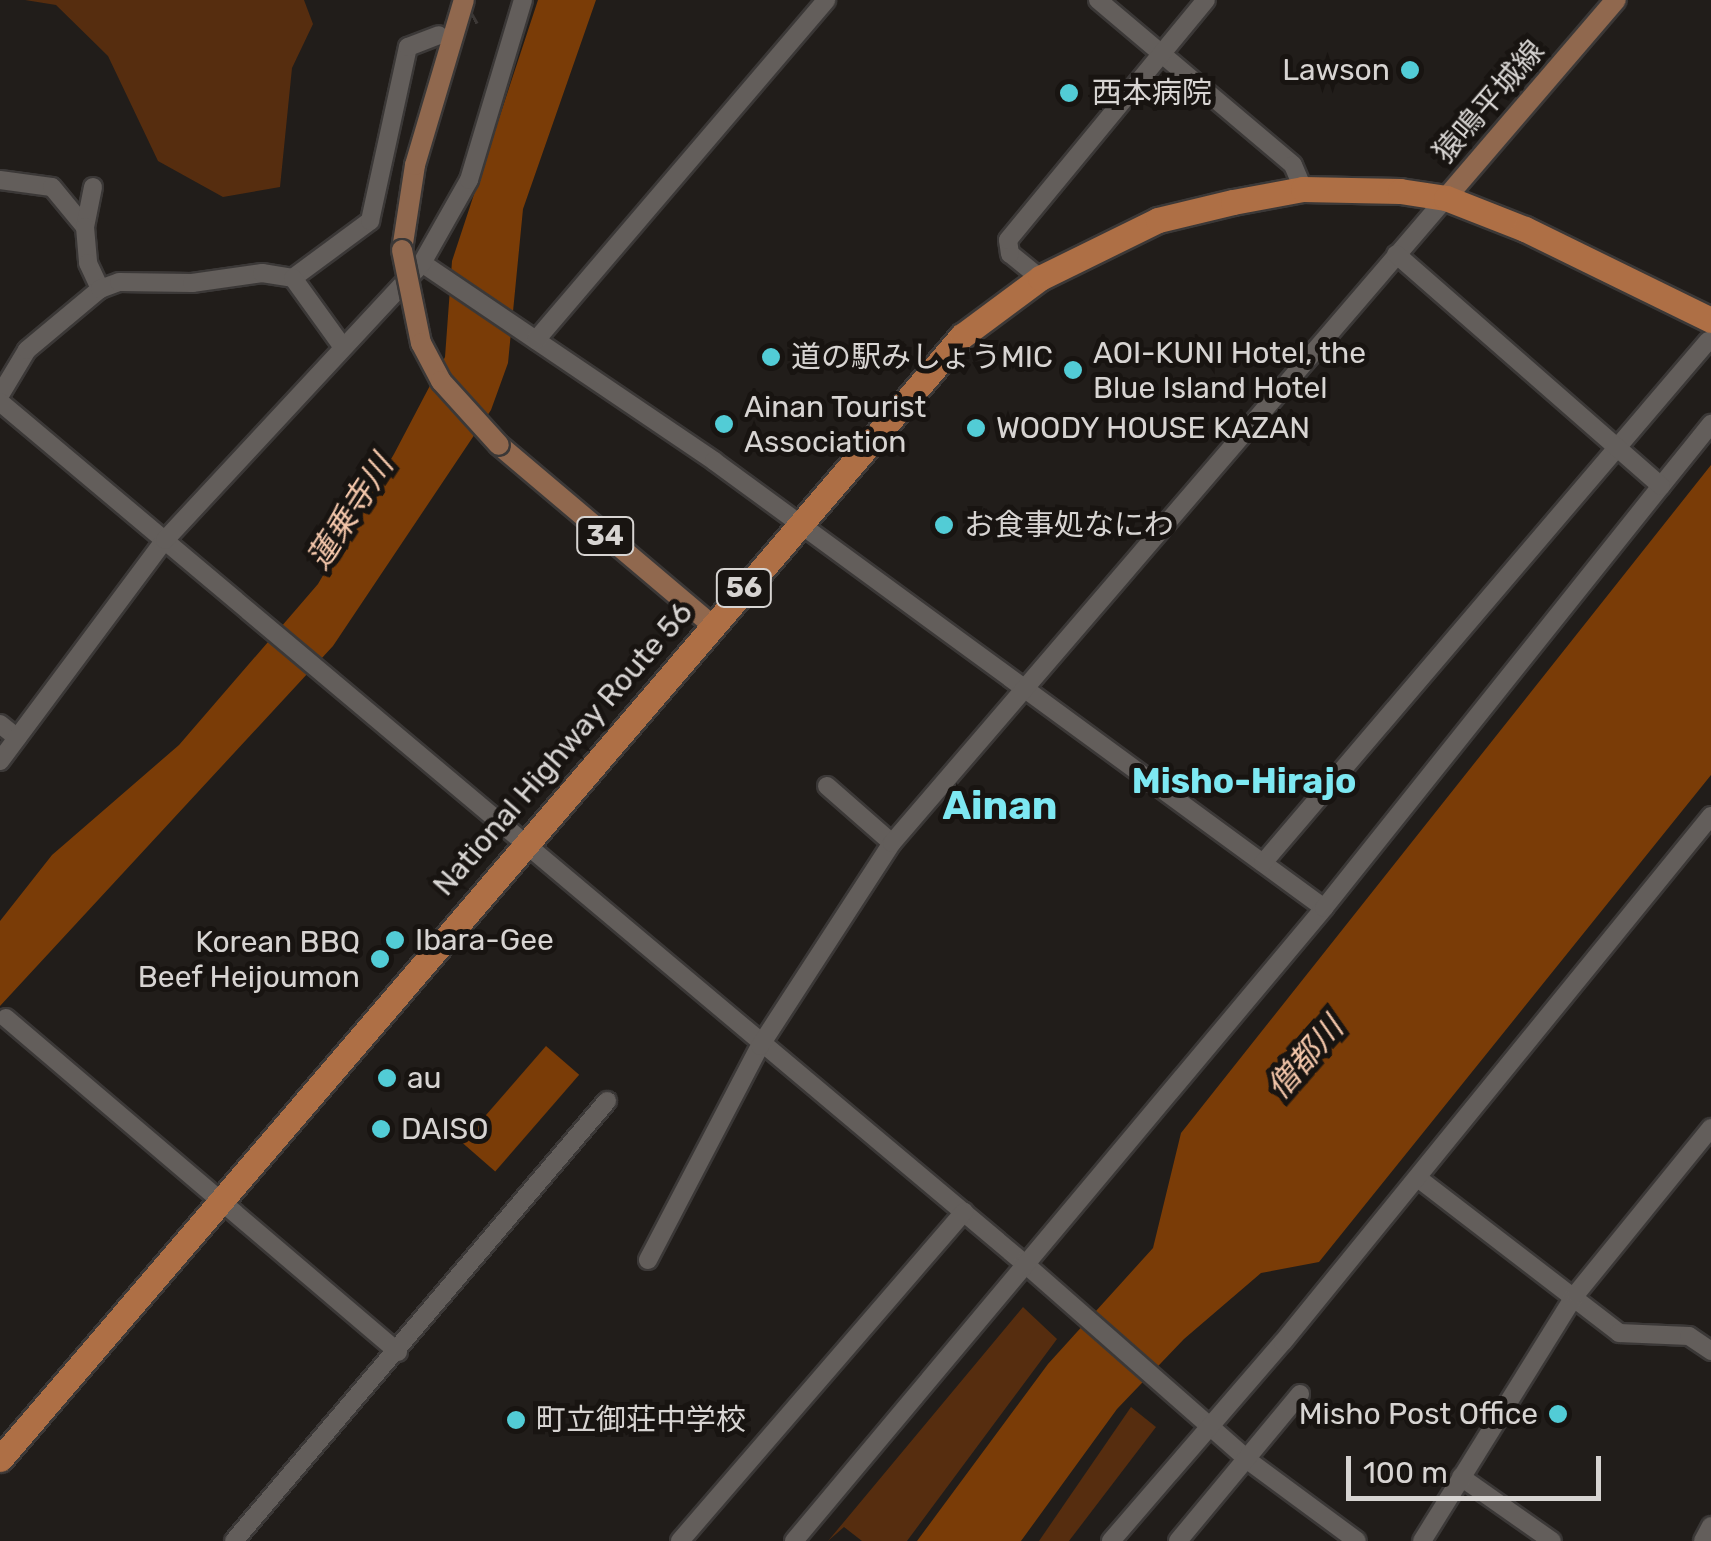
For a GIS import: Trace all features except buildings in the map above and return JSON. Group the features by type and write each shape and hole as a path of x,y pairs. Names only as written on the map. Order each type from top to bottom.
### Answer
{"highway":[{"name":"National Highway Route 56","path":"0,1459 962,336 1040,278 1158,220 1303,189 1446,198 1526,229 1710,330"}],"main road":[{"name":"34","path":"464,0 415,165 402,250 421,343 441,381 499,444 712,626"},
{"name":"猿鳴平城線","path":"1446,198 1616,0"}],"street":[{"path":"0,761 165,540 422,263 469,180 524,0"},
{"path":"532,337 826,0"},
{"path":"1098,0 1292,165 1303,189"},
{"path":"1040,278 1010,254 1008,240 1159,52 1206,0"},
{"path":"293,278 370,221 408,47 439,35"},
{"path":"0,180 52,186 85,228"},
{"path":"93,187 85,228 88,263 100,289"},
{"path":"648,1260 760,1046 892,843 1446,198"},
{"path":"1396,254 1661,486"},
{"path":"422,263 799,522 1023,691 1324,908"},
{"path":"342,346 293,278 262,273 100,289 27,350 0,399 760,1046 1028,1266 1248,1461 1357,1541"},
{"path":"1262,863 1618,450 1710,330"},
{"path":"794,1541 1324,908 1711,424"},
{"path":"0,724 17,738"},
{"path":"827,786 892,843"},
{"path":"1111,1541 1207,1422 1418,1178 1711,816"},
{"path":"6,1018 398,1352"},
{"path":"234,1541 398,1352 606,1101"},
{"path":"1422,1541 1576,1294 1711,1128"},
{"path":"1418,1178 1576,1294 1581,1306 1619,1333 1689,1336 1711,1350"},
{"path":"680,1541 964,1212"},
{"path":"1178,1541 1300,1394"},
{"path":"1461,1477 1552,1541"},
{"path":"1703,1541 1711,1526"}],"shaded area":[{"path":"25,0 304,0 313,24 292,68 280,187 223,197 158,161 108,56 56,5"},
{"path":"1023,1307 1057,1339 907,1541 862,1541 844,1527 828,1541"},
{"path":"1131,1407 1156,1427 1069,1541 1039,1541"}],"water":[{"path":"538,0 596,0 523,209 508,363 491,410 333,646 0,1006 0,921 52,855 179,745 318,584 394,454 445,357 452,261"},
{"name":"僧都川","path":"1711,465 1711,775 1319,1262 1261,1273 1184,1339 1117,1409 1021,1541 917,1541 1048,1364 1153,1248 1181,1133"},
{"path":"546,1046 579,1075 495,1171 462,1143"}],"tunnel":[{"path":"448,30 474,15"}],"place":[{"name":"Lawson","path":"1410,70"},
{"name":"西本病院","path":"1069,93"},
{"name":"道の駅みしょうMIC","path":"771,357"},
{"name":"AOI-KUNI Hotel, the Blue Island Hotel","path":"1073,370"},
{"name":"Ainan Tourist Association","path":"724,424"},
{"name":"WOODY HOUSE KAZAN","path":"976,428"},
{"name":"お食事処なにわ","path":"944,525"},
{"name":"Ibara-Gee","path":"395,940"},
{"name":"Korean BBQ Beef Heijoumon","path":"380,959"},
{"name":"au","path":"387,1078"},
{"name":"DAISO","path":"381,1129"},
{"name":"Misho Post Office","path":"1558,1414"},
{"name":"町立御荘中学校","path":"516,1420"}],"district":[{"name":"Misho-Hirajo","path":"1244,781"},
{"name":"Ainan","path":"1000,806"}],"water label":[{"name":"蓮乗寺川","path":"350,512"}]}
